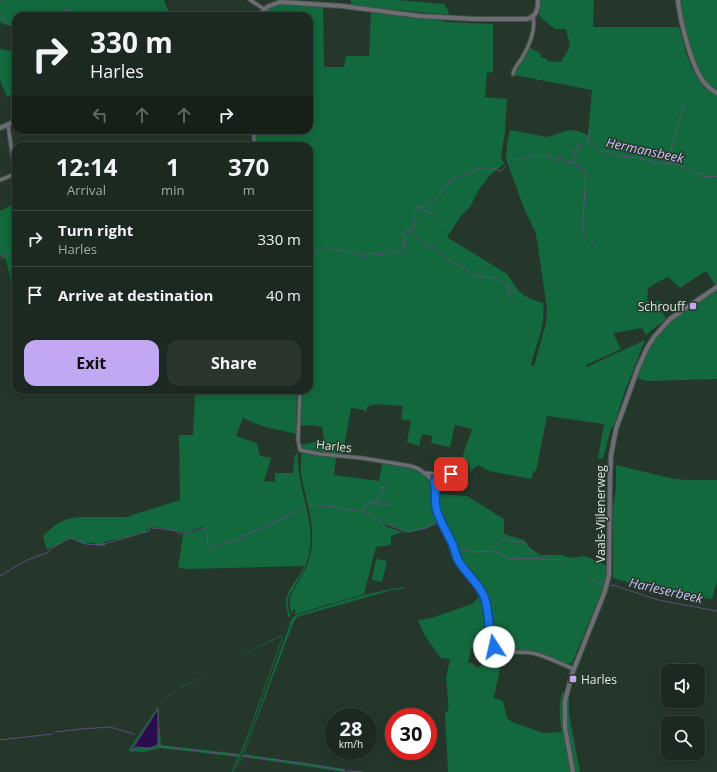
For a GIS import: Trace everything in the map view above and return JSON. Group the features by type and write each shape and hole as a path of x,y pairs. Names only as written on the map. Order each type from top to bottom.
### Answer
{"street":[{"path":"250,0 264,9"},
{"path":"262,12 264,9 277,2 289,2 342,6 432,17 526,19 533,17 537,11 538,0"},
{"path":"678,0 682,26 695,67 703,81 717,93"},
{"path":"513,74 513,70 525,53 529,43 534,23 533,17"},
{"path":"0,128 12,123"},
{"path":"8,125 12,153"},
{"path":"0,180 12,175"},
{"name":"Vaals-Vijlenerweg","path":"573,772 566,737 564,714 566,694 574,669 605,592 609,575 610,465 616,429 645,351 658,331 678,314 717,287"},
{"name":"Harles","path":"300,394 298,436 300,450 320,454 362,458 408,465 417,468 434,482"},
{"name":"Harles","path":"424,473 451,474"},
{"path":"440,474 434,482 436,509 457,557 466,572 480,588 484,596 493,646 496,649 501,650 533,653 574,669"}],"green space":[{"path":"0,0 164,0 168,12 12,12 12,25 3,24 0,22"},
{"path":"351,0 396,0 444,4 449,15 351,5"},
{"path":"541,0 594,0 593,27 679,27 688,57 697,78 711,91 717,94 717,286 706,271 680,288 668,277 648,288 647,300 650,306 659,300 662,304 660,305 662,308 660,309 666,318 660,325 658,324 646,335 642,328 613,333 621,349 586,365 587,367 645,340 625,391 614,425 611,428 603,459 598,458 604,424 547,416 536,471 534,471 531,479 489,471 478,465 470,472 469,463 462,458 472,429 455,425 450,447 431,443 432,436 422,434 419,446 407,442 411,421 401,419 403,406 375,405 367,407 366,413 364,410 351,408 342,458 336,457 334,475 379,481 382,463 416,468 433,484 434,502 440,521 424,529 408,532 404,532 399,528 386,524 385,526 387,527 403,532 391,536 391,545 376,547 364,594 294,614 296,610 294,609 292,613 290,608 290,599 307,564 312,541 311,522 301,473 300,445 324,440 322,427 313,425 300,426 300,394 313,394 313,142 255,142 254,134 313,134 313,12 265,12 274,2 323,5 324,67 344,67 346,56 369,56 371,11 437,17 444,22 493,24 493,72 487,73 485,97 507,99 505,132 501,155 503,162 505,163 490,175 478,191 470,207 461,216 447,237 507,274 518,290 524,295 543,303 544,312 542,327 531,365 534,366 546,323 547,309 536,234 524,208 506,159 510,130 547,137 569,130 588,135 592,90 514,75 530,48 540,53 541,57 547,59 547,61 561,62 570,46 566,29 555,29 539,16"},
{"path":"680,0 717,0 717,90 709,85 699,73 695,65 687,37"},
{"path":"0,49 12,51 12,94 7,97 0,80"},
{"path":"12,205 12,283 5,257 0,256 0,211"},
{"path":"717,287 717,379 649,381 636,378 647,350 660,330 660,326 671,317"},
{"path":"195,394 297,394 296,434 262,426 243,418 236,436 257,443 260,456 271,458 264,481 275,482 275,473 293,473 295,455 298,452 298,465 311,536 306,564 289,598 288,607 291,616 288,617 286,602 287,595 304,566 178,568 183,534 204,529 203,527 185,532 154,527 145,530 150,530 140,534 104,542 106,545 102,546 94,545 96,543 84,544 70,538 47,550 43,536 55,525 67,519 80,517 126,517 180,500 179,435 193,435"},
{"path":"616,465 670,478 686,480 717,480 717,581 712,599 699,598 694,600 613,578 613,506 616,489"},
{"path":"437,494 467,496 504,519 504,534 524,540 530,548 541,555 561,555 572,558 583,556 607,566 604,586 572,663 563,663 537,652 503,649 494,644 486,598 483,591 460,561 437,508"},
{"path":"376,559 387,561 382,582 372,580"},
{"path":"464,572 483,596 491,646 490,648 472,646 468,663 472,663 476,667 480,667 483,663 500,668 494,698 503,701 507,718 512,722 544,733 562,732 560,707 562,692 565,694 563,715 565,749 571,772 448,772 445,712 448,711 448,707 449,709 446,679 450,659 441,658 425,636 418,620 431,618 472,604 481,594"},
{"path":"406,587 297,617 293,623 244,754 345,769 345,772 243,757 235,772 245,750 292,618 296,615 364,595"},
{"path":"281,635 283,637 245,746 233,772 232,771 238,757 161,748 144,752 128,751 158,706 161,745 240,754 282,637 281,636 223,666","holes":["157,709 159,729 157,746 132,748"]},
{"path":"569,698 569,714 580,772 575,772 568,734 566,713"}],"shaded area":[{"path":"158,709 158,745 150,748 136,747 131,751"}],"waterway":[{"path":"58,12 68,10 71,12"},
{"path":"0,14 4,20"},
{"path":"5,21 10,25 12,24"},
{"path":"668,162 684,104"},
{"path":"588,141 590,129"},
{"name":"Hermansbeek","path":"514,160 524,160 530,156 550,155 550,158 557,161 558,157 560,156 566,162 571,163 577,156 572,150 578,149 579,144 583,144 588,141 590,142"},
{"name":"Hermansbeek","path":"593,143 601,152 606,151 619,156 640,158 655,163 674,163 698,174 701,173 703,177 717,176"},
{"path":"573,161 585,173 586,176 582,233 588,237 600,251"},
{"name":"Hermansbeek","path":"491,168 500,171 506,166"},
{"name":"Hermansbeek","path":"414,214 416,207 420,208 436,199 452,179 479,169 487,169"},
{"path":"420,208 434,215 445,226"},
{"name":"Hermansbeek","path":"313,253 326,247 342,251 355,252 364,257 368,253 383,254 388,252 389,249 397,254 403,252 405,248 404,240 407,239 402,236 402,234 407,230 411,232 415,228 414,221 417,217"},
{"path":"413,232 421,241 435,248 440,254 474,275 495,278 510,287 515,294"},
{"name":"Hermansbeek","path":"0,258 5,257 5,253 12,256"},
{"path":"507,286 510,297"},
{"path":"364,512 365,506 379,499 385,484"},
{"path":"373,502 382,505 392,505"},
{"name":"Harleserbeek","path":"308,505 317,506"},
{"name":"Harleserbeek","path":"300,509 305,506"},
{"name":"Harleserbeek","path":"320,506 331,506 358,511"},
{"name":"Harleserbeek","path":"207,533 208,549 210,550 219,544 240,539 243,536 285,518 298,510"},
{"name":"Harleserbeek","path":"360,511 366,512 384,523"},
{"name":"Harleserbeek","path":"386,524 408,532 426,528 439,522"},
{"name":"Harleserbeek","path":"444,522 458,549 475,552 493,551 511,559 528,558 562,560"},
{"name":"Harleserbeek","path":"0,576 27,560 49,552 55,546 71,538 86,544 101,545 149,531 151,526 154,529 176,531 178,533 205,528 206,530"},
{"path":"490,550 505,538 512,542 524,543 533,553"},
{"name":"Harleserbeek","path":"589,578 604,585"},
{"name":"Harleserbeek","path":"611,586 613,585 658,600 717,611"},
{"path":"55,732 110,727 134,734"},
{"path":"0,740 52,734"},
{"path":"158,745 161,747 238,755"},
{"path":"243,756 309,764 345,771"},
{"path":"347,771 362,772"}],"place":[{"name":"Schrouff","path":"693,306"},
{"name":"Harles","path":"573,679"}],"route":[{"path":"451,474 440,474 434,482 435,505 458,560 483,592 487,606 491,642 494,647"}]}
